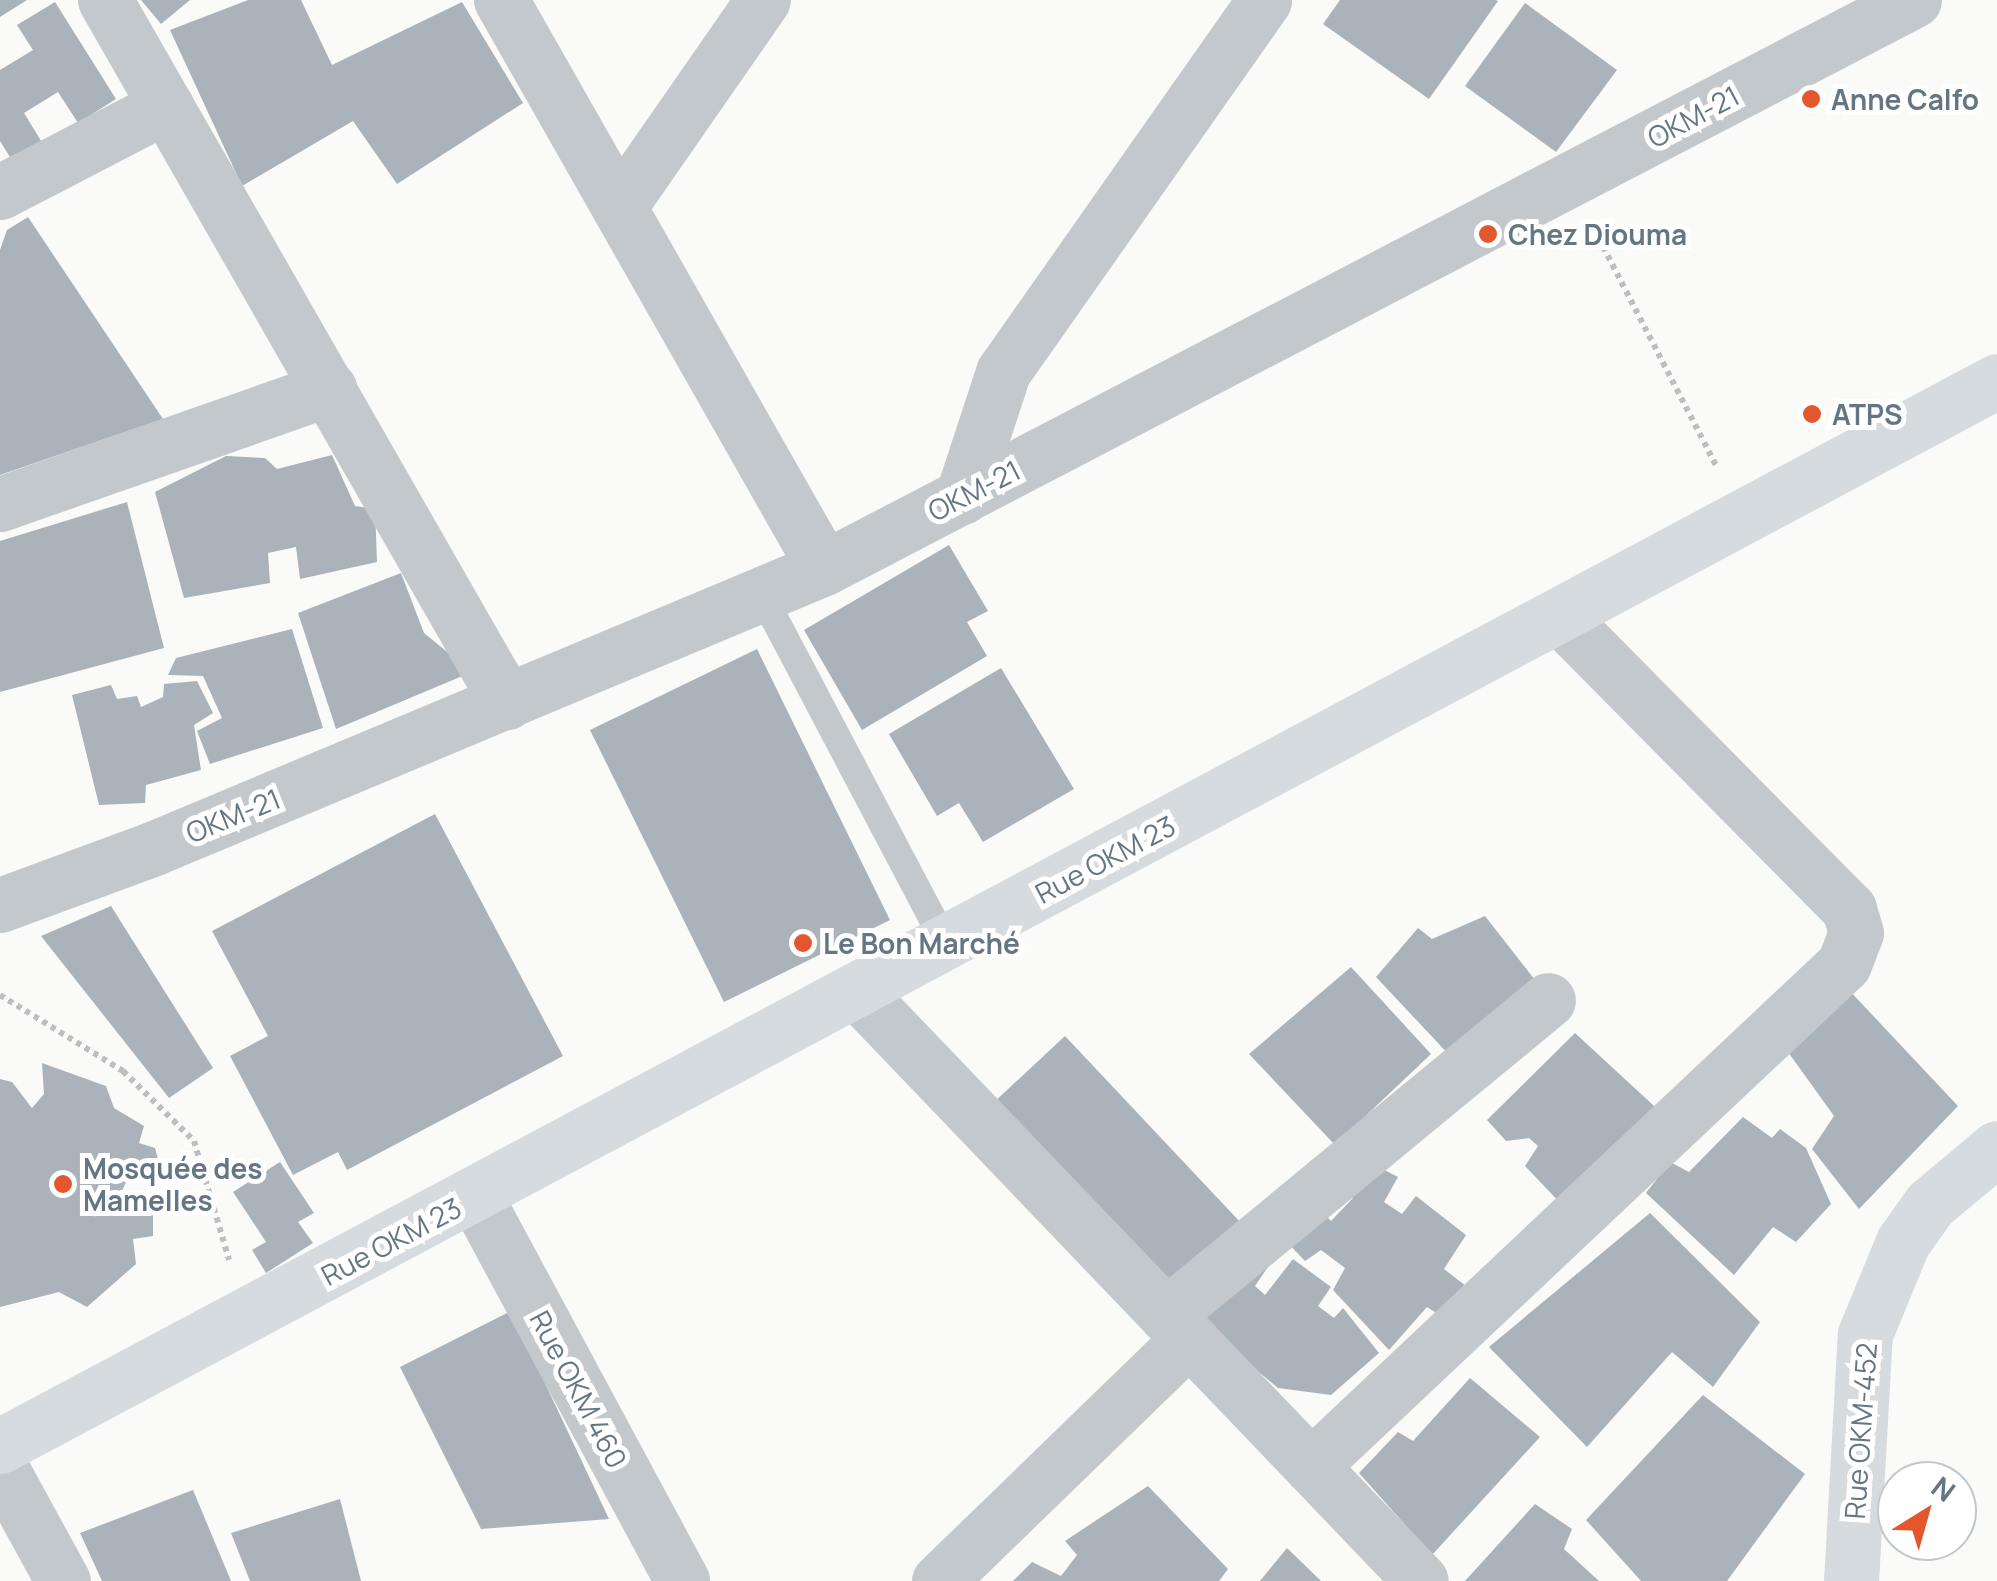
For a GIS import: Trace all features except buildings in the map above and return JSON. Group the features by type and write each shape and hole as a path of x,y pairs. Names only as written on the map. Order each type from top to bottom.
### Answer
{"street":[{"path":"106,0 507,702"},
{"path":"500,0 824,568"},
{"path":"618,207 763,0"},
{"path":"962,497 1003,372 1264,0"},
{"name":"OKM-21","path":"0,905 507,702 824,568 1914,0"},
{"path":"0,192 166,106"},
{"name":"Rue OKM 23","path":"0,1446 264,1310 1997,381"},
{"path":"0,504 329,389"},
{"path":"1310,1466 1844,964 1856,933 1849,909 1559,616"},
{"path":"857,992 1421,1581"},
{"path":"938,1581 1178,1327 1548,1000"},
{"name":"Rue OKM-452","path":"1851,1581 1865,1334 1904,1242 1930,1204 1997,1148"},
{"name":"Rue OKM 460","path":"475,1196 682,1581"},
{"path":"0,1466 63,1581"}],"lane":[{"path":"762,594 946,944"}],"path":[{"path":"1569,180 1742,517"},
{"path":"0,995 123,1071 194,1141 230,1263 264,1310"}],"place":[{"name":"Anne Calfo","path":"1811,99"},
{"name":"Chez Diouma","path":"1488,234"},
{"name":"ATPS","path":"1812,414"},
{"name":"Le Bon Marché","path":"803,943"},
{"name":"Mosquée des Mamelles","path":"63,1184"}]}
